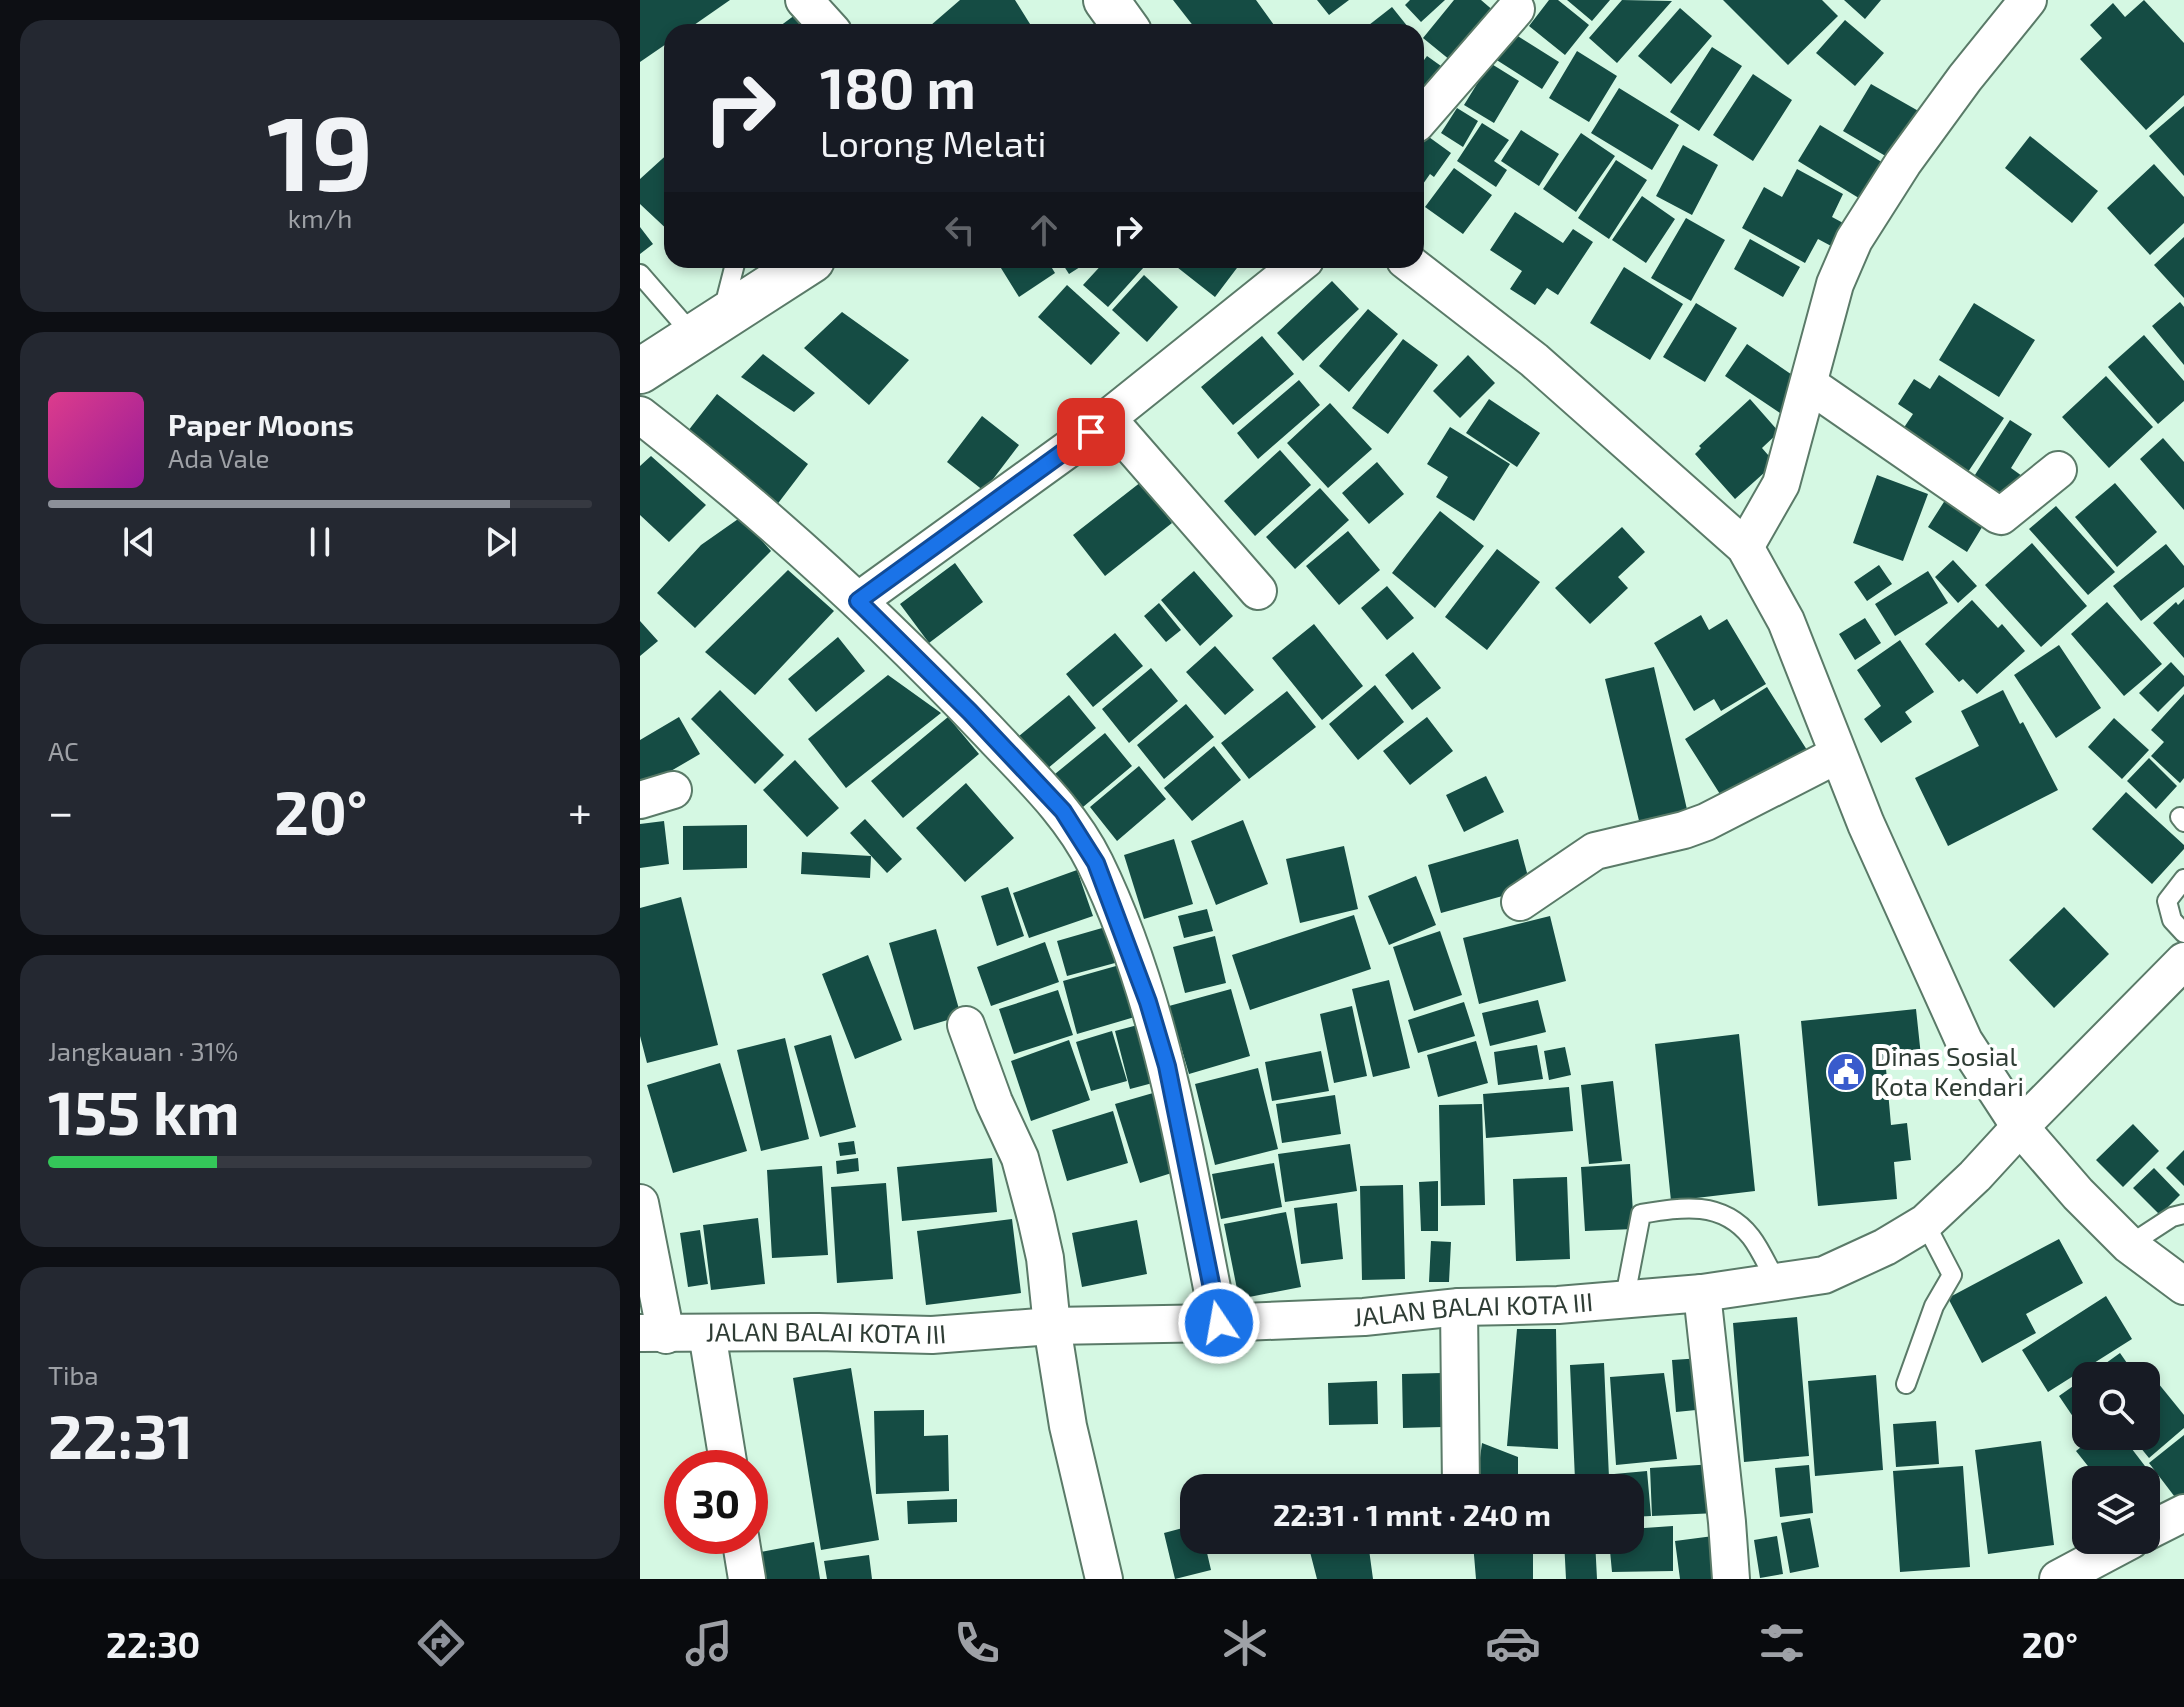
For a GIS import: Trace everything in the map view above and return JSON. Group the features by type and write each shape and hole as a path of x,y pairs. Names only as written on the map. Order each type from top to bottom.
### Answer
{"street":[{"path":"804,0 826,24"},
{"path":"1106,0 1123,24"},
{"path":"1745,547 1781,484 1835,284 1854,240 1903,163 1965,78 2028,0"},
{"path":"1424,115 1516,9"},
{"path":"640,371 800,268"},
{"path":"858,601 1108,419 1295,268"},
{"path":"1415,268 1534,360 1745,547 1786,621 1837,755 1964,1041 2020,1127 2078,1194 2129,1245 2184,1286"},
{"path":"1810,385 1998,515 2001,516 2058,470"},
{"path":"640,415 733,491 858,601 970,712 1063,811 1096,863 1148,1002 1167,1066 1219,1323"},
{"path":"1108,419 1258,591"},
{"path":"1520,902 1595,851 1706,822 1837,755"},
{"name":"JALAN BALAI KOTA III","path":"653,1334 818,1332 932,1335 1052,1326 1364,1317 1459,1307 1558,1305 1625,1297 1702,1293 1824,1275 1885,1247 1925,1223 1975,1176 2184,961"},
{"path":"966,1025 994,1102 1020,1158 1045,1258 1068,1426 1104,1579"},
{"path":"640,1203 653,1334"},
{"path":"1702,1293 1731,1579"},
{"path":"1459,1307 1461,1474"},
{"path":"707,1333 726,1450"},
{"path":"2160,1525 2184,1513"},
{"path":"743,1554 747,1579"},
{"path":"2058,1579 2105,1554"}],"lane":[{"path":"734,268 727,295 737,308"},
{"path":"640,274 693,335"},
{"path":"2184,879 2167,901 2172,920 2184,933"},
{"path":"1625,1297 1641,1214 1680,1208 1725,1213 1751,1237 1776,1281"},
{"path":"2129,1245 2172,1217 2184,1214"},
{"path":"1906,1384 1934,1306 1952,1275 1925,1223"}],"building":[{"path":"640,0 730,0 696,24 664,24 664,46 640,62"},
{"path":"960,0 1015,0 1030,24 932,24"},
{"path":"1173,0 1256,0 1273,24 1192,24"},
{"path":"1317,0 1349,0 1329,15"},
{"path":"1410,0 1445,0 1421,22 1405,5"},
{"path":"1454,0 1481,0 1502,18 1461,69 1424,37"},
{"path":"1549,0 1558,0 1589,25 1565,55 1529,26"},
{"path":"1567,0 1610,0 1592,21"},
{"path":"1622,0 1672,1 1617,63 1589,38"},
{"path":"1723,0 1822,0 1838,16 1788,65"},
{"path":"1844,0 1881,0 1865,19"},
{"path":"2144,0 2184,43 2184,95 2146,130 2080,59 2102,38 2090,25 2113,3 2125,17"},
{"path":"1392,7 1406,24 1370,24"},
{"path":"1680,8 1712,36 1671,84 1638,56"},
{"path":"803,9 812,24 783,24"},
{"path":"1845,20 1884,53 1855,86 1816,53"},
{"path":"1508,30 1559,62 1542,89 1492,57"},
{"path":"1712,47 1742,66 1699,131 1670,112"},
{"path":"1577,51 1617,76 1589,122 1549,98"},
{"path":"1427,56 1455,76 1424,120 1424,60"},
{"path":"1490,63 1519,81 1494,123 1464,105"},
{"path":"1753,74 1792,100 1753,161 1713,135"},
{"path":"1871,84 1922,113 1894,161 1843,131"},
{"path":"1619,88 1679,125 1652,170 1591,133"},
{"path":"2184,106 2184,176 2149,136"},
{"path":"1457,108 1478,121 1463,147 1441,133"},
{"path":"1482,123 1509,140 1494,161 1507,170 1496,187 1457,161"},
{"path":"1820,125 1890,167 1867,203 1798,161"},
{"path":"1521,130 1559,154 1539,186 1501,161"},
{"path":"1424,133 1451,153 1434,177 1430,174 1424,183"},
{"path":"1581,133 1615,156 1576,212 1543,189"},
{"path":"2030,136 2098,191 2072,223 2005,168"},
{"path":"1683,145 1718,165 1692,215 1656,196"},
{"path":"664,157 664,226 640,204 640,179"},
{"path":"1616,160 1647,180 1609,239 1578,218"},
{"path":"2154,164 2184,197 2184,223 2150,255 2107,208"},
{"path":"1454,168 1492,195 1463,234 1425,207"},
{"path":"1797,169 1843,194 1832,217 1845,224 1833,247 1818,239 1805,263 1742,228 1764,187 1782,197"},
{"path":"1642,196 1675,219 1646,263 1612,240"},
{"path":"1515,212 1563,243 1573,229 1593,242 1558,295 1547,288 1535,305 1510,289 1522,271 1490,250"},
{"path":"1686,218 1725,240 1691,301 1651,278"},
{"path":"640,227 653,244 640,254"},
{"path":"2184,237 2184,298 2154,265"},
{"path":"1750,239 1800,267 1783,297 1734,269"},
{"path":"1624,267 1683,304 1650,360 1590,323"},
{"path":"1001,268 1052,268 1055,273 1019,297"},
{"path":"1099,268 1143,268 1108,307 1083,285"},
{"path":"1178,268 1237,268 1215,297"},
{"path":"1144,275 1178,307 1147,342 1112,310"},
{"path":"1332,281 1359,309 1303,361 1277,333"},
{"path":"1067,285 1120,333 1091,365 1038,317"},
{"path":"2180,302 2184,307 2184,365 2152,326"},
{"path":"1696,303 1737,328 1705,382 1663,357"},
{"path":"1974,303 2035,340 1999,397 1939,360"},
{"path":"1368,309 1398,334 1349,392 1319,366"},
{"path":"842,312 909,360 869,405 804,348"},
{"path":"2144,335 2184,381 2184,401 2158,424 2108,367"},
{"path":"1262,336 1294,374 1233,425 1201,387"},
{"path":"1403,339 1438,365 1388,434 1352,408"},
{"path":"1747,344 1801,381 1780,413 1725,376"},
{"path":"763,354 815,393 794,412 741,377"},
{"path":"1468,355 1495,383 1460,418 1433,391"},
{"path":"1939,375 2004,418 1968,472 1903,429 1913,414 1898,404 1914,379 1930,389"},
{"path":"2106,376 2153,427 2109,468 2062,417"},
{"path":"1299,380 1320,405 1258,459 1237,433"},
{"path":"717,394 808,464 776,506 684,436"},
{"path":"1489,399 1540,433 1517,467 1466,433"},
{"path":"1750,399 1779,432 1762,448 1775,463 1735,499 1695,454 1701,448 1699,446"},
{"path":"1330,403 1372,449 1328,488 1287,443"},
{"path":"982,416 1019,445 984,491 947,462"},
{"path":"2010,420 2032,434 2011,468 2022,476 2008,499 1973,478"},
{"path":"1450,427 1510,464 1474,521 1436,497 1448,477 1427,464"},
{"path":"2163,438 2184,462 2184,510 2140,459"},
{"path":"1280,450 1311,485 1255,536 1224,501"},
{"path":"651,456 706,505 669,542 640,515 640,466"},
{"path":"1377,462 1404,494 1369,524 1342,493"},
{"path":"1877,475 1928,494 1903,561 1853,543"},
{"path":"1141,482 1172,523 1105,576 1073,535"},
{"path":"2115,483 2157,532 2117,567 2075,517"},
{"path":"1320,488 1349,520 1295,569 1266,537"},
{"path":"1949,494 1987,519 1967,552 1928,527"},
{"path":"2056,506 2115,572 2088,595 2029,529"},
{"path":"1440,511 1484,546 1435,608 1392,573"},
{"path":"741,517 771,551 695,628 657,593 701,545"},
{"path":"1622,527 1645,552 1618,577 1628,588 1590,624 1555,588"},
{"path":"1348,531 1380,570 1339,605 1306,566"},
{"path":"2032,543 2087,606 2041,647 1985,585"},
{"path":"2166,544 2184,566 2184,587 2141,621 2113,586"},
{"path":"1497,549 1540,582 1487,650 1445,617"},
{"path":"1953,560 1977,586 1958,603 1935,577"},
{"path":"955,563 983,602 929,643 900,604"},
{"path":"1879,565 1892,584 1867,601 1854,582"},
{"path":"788,570 834,611 755,695 705,652"},
{"path":"1194,571 1233,616 1200,646 1161,600"},
{"path":"1928,571 1948,603 1895,636 1875,604"},
{"path":"1387,586 1414,618 1387,640 1361,608"},
{"path":"2184,599 2184,658 2153,623 2176,602 2178,605"},
{"path":"1972,600 1998,628 2002,624 2025,651 1977,694 1963,679 1959,682 1925,644"},
{"path":"2107,602 2162,664 2124,696 2071,634"},
{"path":"1159,603 1181,630 1166,642 1144,616"},
{"path":"1701,615 1709,630 1727,619 1766,684 1721,711 1714,699 1694,711 1654,643"},
{"path":"1865,618 1881,643 1855,660 1839,634"},
{"path":"640,621 658,641 640,656"},
{"path":"1314,624 1363,686 1322,720 1272,658"},
{"path":"1115,633 1143,666 1093,707 1066,674"},
{"path":"838,637 865,671 816,712 788,679"},
{"path":"1900,640 1934,692 1905,712 1912,722 1881,743 1864,719 1881,706 1857,670"},
{"path":"2059,645 2101,708 2056,738 2014,675"},
{"path":"1215,646 1254,690 1225,715 1186,672"},
{"path":"1413,652 1441,688 1412,710 1385,675"},
{"path":"2171,662 2184,676 2184,686 2158,712 2139,693"},
{"path":"1654,667 1689,818 1641,829 1605,679"},
{"path":"1151,668 1178,701 1129,743 1102,709"},
{"path":"888,675 941,713 846,788 808,739"},
{"path":"1375,685 1404,722 1358,760 1329,724"},
{"path":"1767,687 1807,750 1725,802 1685,739"},
{"path":"720,690 784,755 755,784 691,719"},
{"path":"2003,690 2058,790 1948,846 1915,778 1979,746 1961,711"},
{"path":"1287,691 1316,727 1249,779 1221,743"},
{"path":"2184,694 2184,778 2180,783 2151,756 2164,742 2151,730"},
{"path":"1069,695 1096,728 1047,769 1019,736"},
{"path":"1186,704 1214,737 1164,779 1137,745"},
{"path":"679,717 700,754 640,789 640,740"},
{"path":"948,717 979,754 903,818 871,781"},
{"path":"1427,717 1453,751 1410,785 1383,751"},
{"path":"2114,718 2149,750 2122,779 2088,747"},
{"path":"1105,733 1132,766 1083,807 1055,774"},
{"path":"1214,746 1241,780 1192,821 1164,788"},
{"path":"2149,758 2177,786 2156,809 2127,781"},
{"path":"795,760 839,808 807,837 763,790"},
{"path":"1139,766 1166,799 1117,841 1090,807"},
{"path":"1486,776 1504,812 1464,832 1446,795"},
{"path":"966,783 1014,838 965,882 916,828"},
{"path":"2126,792 2184,845 2184,849 2152,884 2092,829"},
{"path":"865,819 902,859 887,873 850,833"},
{"path":"1243,820 1268,884 1216,905 1191,841"},
{"path":"664,821 669,864 640,868 640,824"},
{"path":"747,825 747,868 683,870 683,826"},
{"path":"1174,839 1193,904 1144,919 1124,855"},
{"path":"1518,839 1531,888 1441,913 1428,865"},
{"path":"1344,846 1358,909 1300,923 1286,859"},
{"path":"802,852 871,856 870,878 801,874"},
{"path":"1077,870 1093,916 1029,938 1013,893"},
{"path":"1416,876 1436,925 1389,945 1368,896"},
{"path":"1008,887 1024,936 997,946 981,896"},
{"path":"681,897 718,1045 647,1063 640,1036 640,908"},
{"path":"2064,907 2109,954 2054,1008 2009,960"},
{"path":"1207,909 1213,931 1184,938 1178,916"},
{"path":"1354,915 1371,969 1250,1010 1232,955"},
{"path":"1550,916 1566,981 1479,1004 1463,938"},
{"path":"1116,924 1126,960 1067,976 1057,941"},
{"path":"936,929 961,1016 914,1030 889,943"},
{"path":"1440,931 1462,995 1414,1011 1393,947"},
{"path":"1215,936 1226,983 1185,993 1173,947"},
{"path":"1045,942 1059,982 991,1006 977,967"},
{"path":"868,955 902,1040 855,1059 822,974"},
{"path":"1123,964 1138,1016 1077,1034 1063,981"},
{"path":"1389,980 1410,1068 1373,1077 1352,989"},
{"path":"1231,989 1250,1056 1189,1074 1169,1006"},
{"path":"1058,990 1073,1035 1014,1054 999,1009"},
{"path":"1538,1000 1546,1032 1490,1046 1482,1013"},
{"path":"1464,1002 1475,1036 1418,1053 1408,1020"},
{"path":"1352,1006 1367,1076 1334,1083 1320,1014"},
{"name":"Dinas Sosial Kota Kendari","path":"1916,1009 1921,1056 1886,1061 1884,1046 1891,1125 1907,1123 1911,1160 1894,1162 1897,1199 1818,1206 1801,1021"},
{"path":"1149,1022 1164,1080 1130,1089 1115,1031"},
{"path":"1112,1031 1127,1081 1091,1091 1076,1042"},
{"path":"1739,1034 1755,1191 1671,1201 1655,1044"},
{"path":"831,1035 856,1127 820,1137 794,1046"},
{"path":"785,1038 809,1139 761,1151 737,1050"},
{"path":"1069,1040 1090,1100 1031,1121 1011,1061"},
{"path":"1476,1041 1488,1083 1438,1097 1427,1055"},
{"path":"1537,1045 1543,1079 1498,1085 1494,1052"},
{"path":"1565,1047 1571,1075 1549,1080 1544,1051"},
{"path":"1321,1051 1329,1091 1272,1101 1265,1062"},
{"path":"720,1063 747,1151 673,1173 647,1085"},
{"path":"1258,1068 1278,1149 1215,1165 1195,1084"},
{"path":"1613,1081 1622,1161 1589,1164 1581,1085"},
{"path":"1569,1087 1573,1131 1486,1138 1483,1094"},
{"path":"1153,1093 1178,1171 1140,1183 1115,1104"},
{"path":"1335,1095 1341,1134 1282,1143 1276,1104"},
{"path":"1482,1104 1485,1205 1441,1206 1439,1105"},
{"path":"1113,1111 1128,1163 1067,1181 1052,1130"},
{"path":"2133,1124 2159,1151 2123,1187 2096,1160"},
{"path":"854,1141 856,1154 840,1156 838,1143"},
{"path":"1350,1144 1357,1191 1285,1202 1278,1154"},
{"path":"2184,1150 2184,1186 2166,1168"},
{"path":"858,1158 859,1171 837,1174 836,1161"},
{"path":"992,1158 997,1212 902,1221 897,1167"},
{"path":"1274,1163 1282,1207 1221,1219 1212,1174"},
{"path":"1630,1164 1634,1229 1585,1231 1581,1167"},
{"path":"822,1166 828,1255 772,1258 767,1170"},
{"path":"2154,1168 2180,1195 2160,1215 2133,1188"},
{"path":"1567,1177 1570,1259 1516,1261 1513,1179"},
{"path":"1438,1181 1438,1231 1421,1231 1419,1182"},
{"path":"886,1183 893,1279 837,1283 831,1187"},
{"path":"1403,1185 1405,1279 1362,1280 1360,1186"},
{"path":"1337,1203 1343,1259 1301,1264 1294,1208"},
{"path":"1286,1212 1301,1287 1239,1299 1224,1224"},
{"path":"758,1218 765,1284 711,1290 703,1225"},
{"path":"1012,1219 1021,1293 926,1305 917,1231"},
{"path":"1137,1220 1147,1274 1082,1287 1072,1233"},
{"path":"700,1230 708,1284 688,1287 680,1233"},
{"path":"2059,1239 2083,1283 2026,1314 2036,1333 1982,1363 1948,1298"},
{"path":"1431,1241 1451,1242 1449,1282 1429,1282"},
{"path":"2106,1296 2132,1339 2096,1362 2072,1362 2072,1377 2048,1392 2022,1350"},
{"path":"1797,1317 1809,1456 1744,1462 1733,1323"},
{"path":"1517,1329 1556,1329 1558,1449 1507,1446"},
{"path":"2120,1353 2126,1362 2107,1362"},
{"path":"1702,1358 1706,1409 1676,1412 1672,1360"},
{"path":"1604,1363 1609,1474 1575,1474 1570,1365"},
{"path":"851,1368 879,1540 821,1550 793,1378"},
{"path":"1442,1373 1443,1427 1403,1428 1402,1374"},
{"path":"1664,1373 1677,1459 1616,1465 1610,1377"},
{"path":"1876,1375 1883,1470 1815,1476 1808,1381"},
{"path":"1377,1381 1378,1424 1329,1425 1328,1383"},
{"path":"2160,1385 2184,1415 2184,1428 2160,1449"},
{"path":"2072,1387 2072,1415 2059,1396"},
{"path":"924,1410 924,1436 948,1435 949,1491 876,1494 874,1411"},
{"path":"1936,1421 1939,1464 1896,1467 1893,1424"},
{"path":"2184,1435 2184,1502 2181,1505 2160,1477 2160,1466 2149,1463"},
{"path":"2041,1441 2054,1545 1988,1554 1975,1450"},
{"path":"1482,1443 1518,1457 1518,1474 1478,1474"},
{"path":"2133,1450 2145,1466 2088,1466 2076,1451"},
{"path":"2142,1450 2158,1450 2149,1458"},
{"path":"1715,1464 1717,1513 1652,1516 1650,1468"},
{"path":"1809,1465 1813,1513 1780,1517 1775,1468"},
{"path":"1963,1466 1970,1567 1900,1572 1893,1471"},
{"path":"1647,1471 1651,1516 1644,1516 1644,1474 1614,1474"},
{"path":"957,1499 957,1522 908,1524 907,1501"},
{"path":"1810,1518 1819,1567 1790,1573 1781,1523"},
{"path":"1673,1526 1673,1571 1612,1572 1610,1554 1644,1554 1644,1528"},
{"path":"1180,1529 1180,1554 1207,1554 1211,1570 1175,1579 1164,1533"},
{"path":"1721,1535 1727,1579 1680,1579 1675,1541"},
{"path":"1777,1536 1783,1574 1760,1578 1754,1540"},
{"path":"814,1542 820,1579 765,1579 760,1554 768,1554 768,1551"},
{"path":"1311,1554 1370,1554 1373,1579 1317,1579"},
{"path":"1474,1554 1533,1554 1533,1579 1476,1579"},
{"path":"1565,1554 1596,1554 1597,1579 1566,1579"},
{"path":"869,1555 872,1579 827,1579 824,1561"}],"place":[{"name":"Dinas Sosial Kota Kendari","path":"1846,1072"}],"route":[{"path":"1091,432 858,601 970,712 1063,811 1096,863 1148,1002 1167,1066 1219,1323"}]}
